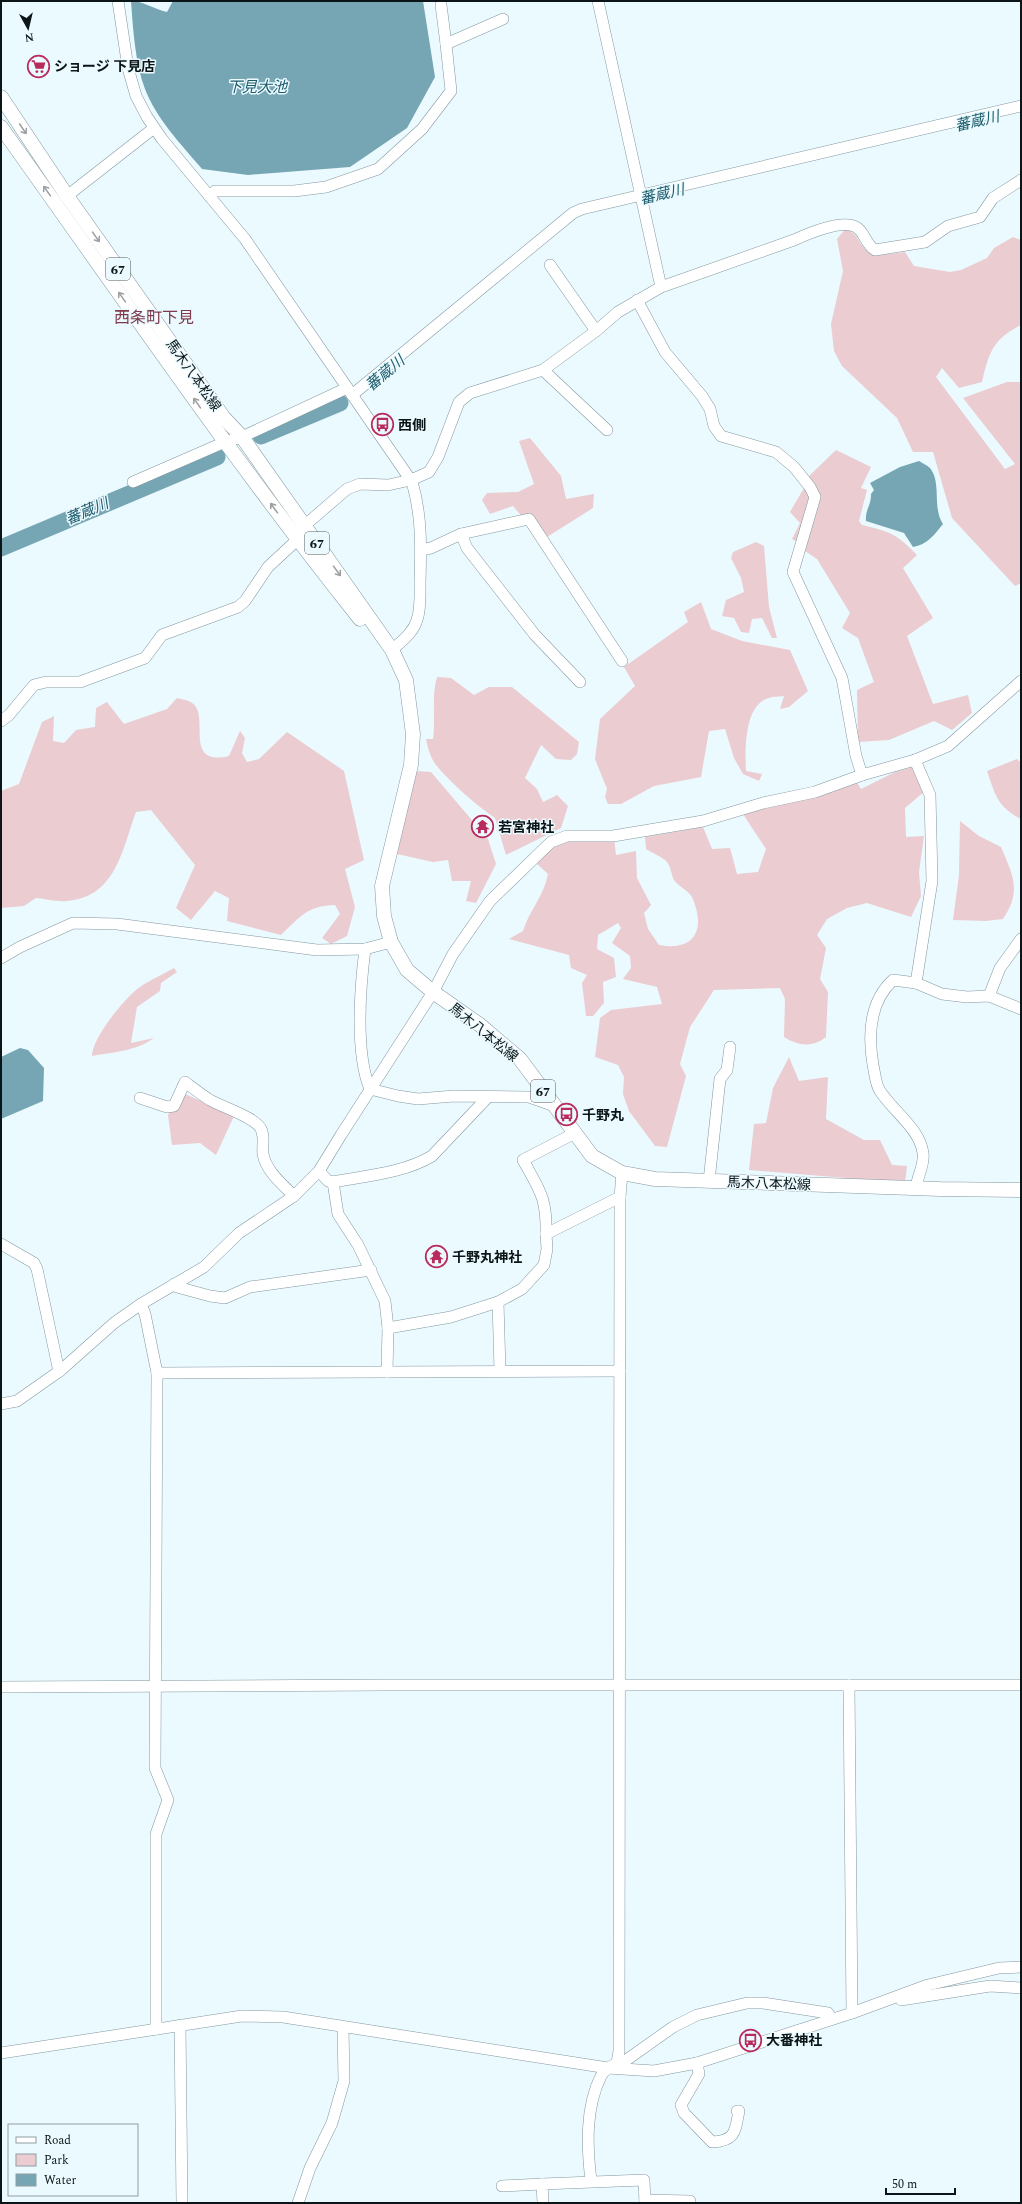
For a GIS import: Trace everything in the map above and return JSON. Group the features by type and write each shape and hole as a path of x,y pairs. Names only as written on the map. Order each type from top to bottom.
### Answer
{"main road":[{"name":"馬木八本松線","path":"1,97 67,196 224,418 242,437 392,650 406,680 413,734 411,765 382,886 384,916 391,942 407,970 433,992 480,1025 520,1058 592,1156 622,1173 655,1179 1021,1190"},
{"name":"馬木八本松線","path":"1,127 225,442 297,540 371,633 392,650"}],"street":[{"path":"118,1 128,68 134,89 154,128 245,239 411,480 417,497 421,550 417,620 411,633 392,650"},
{"path":"598,1 661,287"},
{"path":"209,196 215,191 294,191 326,187 378,169 422,129 451,91 441,5"},
{"path":"446,44 503,19"},
{"path":"133,482 349,391 573,213 582,209 641,197 1021,106"},
{"path":"67,196 154,128"},
{"path":"304,526 347,489 360,484 388,485 411,480 429,472 438,457 459,402 470,393 543,370 596,331 618,312 661,287 794,240 814,231 846,224 855,226 861,232 868,246 875,250 925,242 948,226 980,217 992,198 1021,180"},
{"path":"550,265 596,331"},
{"path":"637,300 665,352 702,396 710,409 714,426 721,436 776,452 794,467 810,487 815,497 793,572 842,678 856,756 862,775"},
{"path":"543,370 607,430"},
{"path":"421,550 431,548 461,534 529,519 622,661"},
{"path":"461,534 467,548 535,635 580,682"},
{"path":"1,721 9,716 34,685 46,682 80,682 145,658 162,635 238,607 245,601 268,567 297,540"},
{"path":"1,1404 17,1401 60,1371 114,1323 141,1304 204,1267 239,1233 294,1196 320,1171 370,1088 433,992 453,954 490,902 551,842 567,836 613,836 703,821 763,803 815,792 862,775 915,760 948,746 1021,681"},
{"path":"915,760 930,795 932,881 916,983"},
{"path":"1,958 20,947 73,923 117,924 317,950 365,949 391,942"},
{"path":"989,996 1000,968 1021,939"},
{"path":"365,949 359,994 364,1075 370,1088 398,1096 418,1099 488,1096 529,1097 555,1106"},
{"path":"916,1188 923,1152 920,1141 912,1129 879,1090 870,1048 870,1028 875,1008 888,984 893,980 916,983 942,994 968,997 989,996 1021,1009"},
{"path":"709,1181 720,1079 727,1070 730,1047"},
{"path":"140,1098 167,1107 174,1106 185,1082 210,1100 244,1116 261,1128 263,1136 263,1154 268,1166 275,1178 294,1196"},
{"path":"320,1171 328,1181 333,1182 407,1167 425,1161 432,1156 488,1096"},
{"path":"388,1328 451,1316 498,1302 522,1289 544,1265 547,1249 544,1198 523,1160 575,1133"},
{"path":"615,2067 619,2051 620,1197 622,1173"},
{"path":"333,1182 338,1214 358,1245 371,1270 384,1301 388,1328 387,1372"},
{"path":"546,1234 620,1197"},
{"path":"1,1244 34,1263 37,1269 60,1371"},
{"path":"174,1284 177,1287 225,1298 250,1287 371,1270"},
{"path":"498,1302 500,1371"},
{"path":"141,1304 145,1314 157,1373 155,1768 168,1800 156,1834 156,2029"},
{"path":"157,1373 620,1371"},
{"path":"1,1687 156,1688 619,1685 1021,1685"},
{"path":"849,1685 852,2013"},
{"path":"1,2053 242,2016 283,2018 343,2026 615,2067 654,2071 697,2063 852,2013 888,1998 928,1985 1000,1968 1021,1967"},
{"path":"888,1998 898,2000 990,1986 1021,1988"},
{"path":"591,2181 588,2155 590,2107 601,2075 625,2061 673,2028 697,2015 747,2003 763,2003 828,2013 832,2019"},
{"path":"180,2025 182,2203"},
{"path":"298,2203 310,2168 332,2123 344,2081 343,2026"},
{"path":"697,2063 699,2074 681,2105 684,2113 712,2142 731,2138 736,2130 739,2111 737,2111"},
{"path":"502,2186 591,2181 644,2180 645,2202 690,2202"},
{"path":"542,2184 543,2203"}],"green space":[{"path":"846,228 856,236 865,249 873,254 884,255 905,252 914,266 950,272 961,270 987,258 994,248 1013,237 1021,240 1021,325 1004,336 993,348 982,382 959,388 942,368 936,377 1005,469 1015,464 963,398 1007,382 1021,382 1021,583 1015,586 952,518 933,452 913,452 897,418 842,366 834,351 831,324 843,271 837,239"},
{"path":"530,438 561,476 566,499 594,494 593,508 547,537 523,518 513,506 490,514 482,500 487,493 518,492 534,484 519,441"},
{"path":"836,450 871,467 861,488 867,490 859,521 862,525 893,535 904,542 917,555 903,568 933,618 907,636 933,704 968,695 972,713 952,730 934,721 889,740 858,742 857,690 874,682 858,638 842,628 850,613 817,559 802,549 817,496 807,478"},
{"path":"804,488 813,498 799,543 792,539 800,523 790,512"},
{"path":"756,542 764,546 769,607 777,638 772,638 762,618 752,619 749,633 741,632 734,618 722,616 726,600 744,592 741,578 731,558 733,552"},
{"path":"701,602 711,629 742,641 790,650 808,691 789,707 780,709 784,696 769,698 761,702 750,718 746,740 746,771 762,774 759,781 743,774 734,758 725,729 709,731 701,777 654,786 621,804 608,804 605,797 607,789 595,759 600,719 635,686 624,667 688,622 684,612"},
{"path":"437,677 451,678 474,695 489,687 512,687 579,742 577,754 571,760 556,759 541,745 525,778 537,789 543,802 557,795 568,806 561,828 506,855 495,818 480,807 442,772 434,762 428,749 426,739 433,739 434,692"},
{"path":"177,698 192,703 197,709 200,738 202,747 206,754 215,757 229,756 240,731 245,738 242,753 247,762 259,759 287,732 344,771 364,860 345,869 355,907 347,936 331,944 322,938 340,914 335,905 318,907 305,913 281,935 227,921 229,898 215,891 191,920 176,908 195,865 151,810 136,812 115,869 107,881 96,891 83,898 67,901 36,898 24,906 1,908 1,791 19,784 42,722 54,716 53,741 64,743 76,730 95,727 96,708 107,702 124,724 167,709"},
{"path":"1017,759 1021,763 1021,819 1007,810 998,800 987,771"},
{"path":"913,767 924,792 905,808 906,837 924,836 919,872 921,896 911,917 867,903 847,908 827,919 817,935 826,948 820,979 828,992 826,1037 816,1043 800,1044 784,1037 785,999 780,988 714,990 690,1027 680,1064 686,1076 667,1147 655,1146 629,1111 623,1094 624,1077 618,1065 595,1057 600,1018 611,1010 662,1004 657,987 623,979 631,968 630,956 612,943 621,928 618,923 598,935 597,949 614,958 616,977 603,982 604,1003 593,1016 586,1016 582,983 587,975 571,968 569,955 509,939 523,931 546,882 548,874 536,863 552,846 570,840 614,838 616,855 636,851 637,878 651,905 644,913 648,929 659,945 682,945 695,935 698,919 696,908 692,897 674,880 667,862 646,849 645,837 703,827 712,849 730,848 737,874 758,872 766,849 743,814 856,781 861,789 895,772"},
{"path":"416,771 431,772 488,839 496,864 476,903 466,901 471,881 452,881 448,860 433,862 397,854"},
{"path":"960,821 979,836 1001,847 1014,883 1012,900 1003,919 986,921 953,920 959,875"},
{"path":"174,968 177,972 161,983 160,991 137,1007 131,1043 154,1038 140,1046 92,1056 93,1048 102,1030 130,995 140,987"},
{"path":"789,1057 799,1081 828,1077 826,1119 864,1140 880,1140 892,1165 907,1166 905,1183 749,1170 754,1124 766,1123 773,1088"},
{"path":"183,1093 234,1116 216,1155 200,1143 172,1145 168,1115"}],"water":[{"name":"下見大池","path":"131,1 140,2 167,12 173,1 423,1 435,77 407,128 350,167 248,175 202,169 163,121 145,89 137,57"},
{"path":"919,461 930,468 934,474 936,481 938,511 943,524 927,541 913,547 904,533 866,521 866,517 871,494 874,490 870,483 900,467"},
{"path":"20,1048 28,1050 44,1068 43,1101 1,1119 1,1057"}],"waterway":[{"name":"蕃蔵川","path":"261,436 340,403"},
{"name":"蕃蔵川","path":"1,548 217,457"}],"place":[{"name":"ショージ 下見店","path":"38,66"},
{"name":"西側","path":"382,425"},
{"name":"若宮神社","path":"482,827"},
{"name":"千野丸","path":"567,1115"},
{"name":"千野丸神社","path":"436,1257"},
{"name":"大番神社","path":"751,2040"}],"district":[{"name":"西条町下見","path":"154,317"}]}
